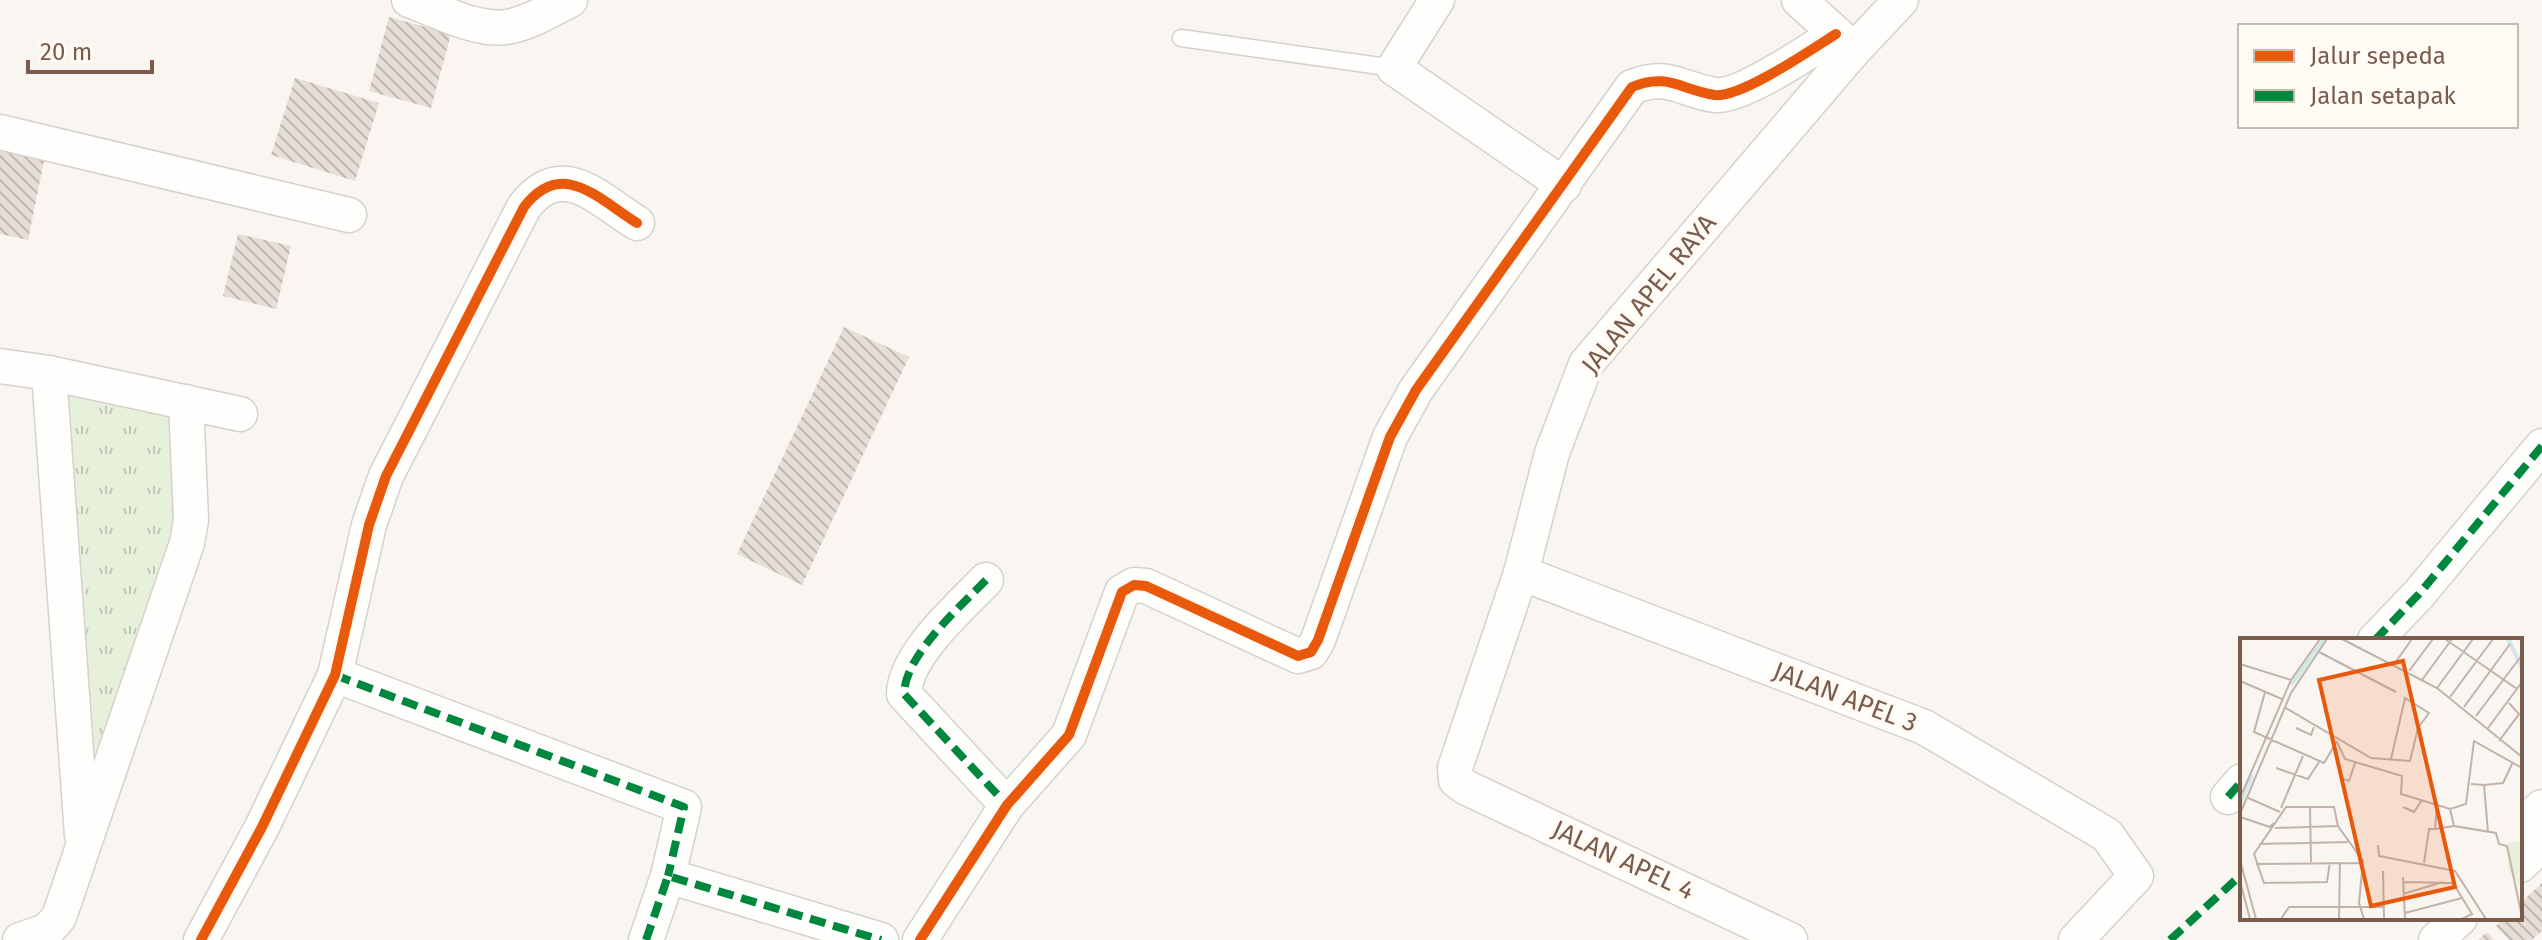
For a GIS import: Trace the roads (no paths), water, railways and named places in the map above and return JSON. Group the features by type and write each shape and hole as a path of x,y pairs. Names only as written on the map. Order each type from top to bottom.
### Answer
{"street":[{"path":"409,0 485,12 505,27 531,19 570,0"},
{"path":"1437,0 1394,68 1564,185"},
{"path":"920,940 1007,805 1069,735 1122,592 1134,585 1146,586 1298,656 1311,652 1318,640 1390,437 1416,390 1632,87 1652,79 1718,95 1766,78 1845,42 1799,0"},
{"name":"JALAN APEL RAYA","path":"1456,780 1455,768 1521,573 1552,453 1586,364 1845,42 1901,0"},
{"path":"0,132 349,215"},
{"path":"201,940 262,827 335,675 369,525 386,476 524,207 535,192 553,183 573,183 637,223"},
{"path":"0,366 49,373 240,414"},
{"path":"49,373 83,849"},
{"path":"20,940 47,931 59,917 187,543 191,520 186,402"},
{"path":"2377,638 2419,594 2542,446"},
{"name":"JALAN APEL 3","path":"1521,573 1924,727 2107,835 2136,876 2076,940"},
{"path":"986,580 912,663 904,680 904,694 1007,805"},
{"path":"335,675 684,807 668,876 646,940"},
{"name":"JALAN APEL 4","path":"1456,780 1465,787 1790,940"},
{"path":"2533,857 2535,813 2542,807"},
{"path":"668,876 881,940"},
{"path":"2436,940 2458,920"}],"lane":[{"path":"1181,38 1394,68"}]}
